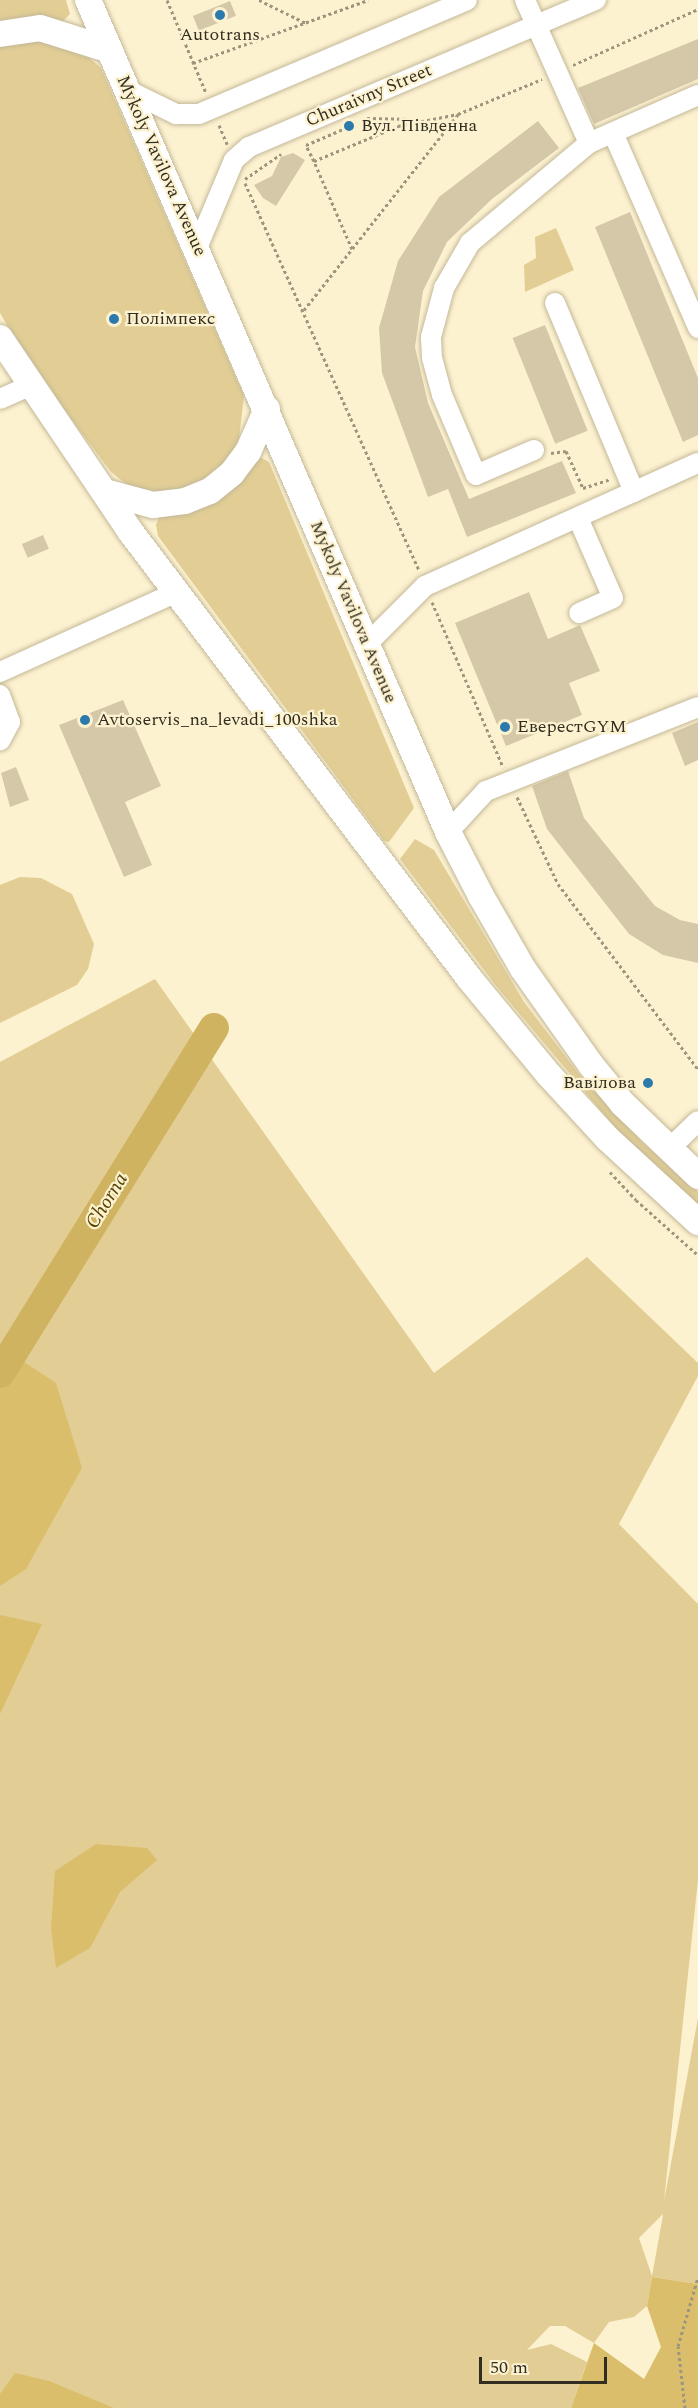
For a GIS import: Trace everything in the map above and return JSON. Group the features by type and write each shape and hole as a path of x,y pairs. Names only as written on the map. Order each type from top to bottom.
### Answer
{"main road":[{"name":"Mykoly Vavilova Avenue","path":"88,0 267,409 448,832 518,960 560,1023 623,1104 698,1176"},
{"path":"0,34 40,28 110,50"},
{"path":"0,338 105,492 177,592 469,978 542,1067 625,1156 698,1222"},
{"path":"105,492 153,505 186,501 210,491 232,473 248,452 267,409"}],"street":[{"path":"128,90 176,114 199,114 467,0"},
{"path":"525,0 589,144"},
{"name":"Churaivny Street","path":"197,248 234,160 249,147 596,0"},
{"path":"534,450 476,475 442,395 432,358 431,337 444,288 470,243 589,144 698,95"},
{"path":"613,133 698,328"},
{"path":"555,303 634,492"},
{"path":"0,399 32,385"},
{"path":"367,644 426,586 698,463"},
{"path":"578,518 612,598 579,613"},
{"path":"0,672 177,592"},
{"path":"0,695 10,722 0,741"},
{"path":"448,832 477,797 508,780 698,706"},
{"path":"669,1149 698,1121"}],"path":[{"path":"167,0 210,102"},
{"path":"260,0 307,23"},
{"path":"193,63 368,0"},
{"path":"300,143 306,145 369,117 419,119 458,114 698,9"},
{"path":"304,310 458,114"},
{"path":"314,161 419,119"},
{"path":"217,121 230,151"},
{"path":"306,145 352,249"},
{"path":"244,180 287,150"},
{"path":"239,170 304,310 426,586 508,780 558,884 698,1069"},
{"path":"534,450 538,459 564,450 585,489 625,472"},
{"path":"684,2408 678,2346 698,2277"}],"shaded area":[{"path":"0,0 66,0 70,14 63,21 0,23"},
{"name":"Полімпекс","path":"26,38 81,51 101,68 244,396 239,439 227,460 211,479 182,491 153,494 129,486 111,472 27,360 0,313 0,47"},
{"path":"556,228 574,270 525,292 524,265 536,258 535,237"},
{"path":"260,457 269,462 414,808 389,842 384,841 158,536 156,525 160,515"},
{"path":"415,839 434,850 524,1002 582,1078 642,1142 698,1192 698,1207 618,1131 497,987 400,859"},
{"path":"20,877 41,878 72,894 94,944 88,969 77,985 0,1023 0,885"},
{"path":"155,979 434,1373 587,1257 698,1363 698,1376 619,1524 698,1604 698,1880 664,2201 698,2018 698,2284 652,2277 647,2306 634,2317 609,2322 594,2343 565,2326 550,2326 527,2350 551,2344 587,2362 571,2408 0,2408 0,1062","holes":["663,2214 652,2276 639,2238"]},
{"path":"0,1346 56,1383 82,1468 26,1569 0,1586"},
{"path":"0,1615 42,1624 0,1714"},
{"path":"96,1844 147,1848 157,1860 120,1892 90,1948 56,1968 51,1928 55,1871"},
{"path":"652,2277 698,2284 698,2408 571,2408 594,2343 644,2379 661,2347 647,2306"},
{"path":"15,2373 49,2381 114,2408 0,2408 0,2394"}],"building":[{"path":"230,1 236,16 199,31 193,16"},
{"path":"698,39 698,79 594,124 578,88"},
{"path":"538,121 559,148 492,199 447,242 423,291 415,347 428,403 469,499 562,461 576,493 467,537 448,489 428,497 382,373 379,328 398,261 439,197"},
{"path":"293,153 305,160 276,206 263,198 254,185 272,176 281,157"},
{"path":"630,212 698,378 698,435 683,442 595,227"},
{"path":"545,325 588,431 555,444 513,338"},
{"path":"43,535 49,549 28,558 22,544"},
{"path":"529,592 548,639 580,625 600,671 569,683 582,715 506,746 455,623"},
{"path":"123,700 161,786 125,802 152,865 124,877 59,725"},
{"path":"698,722 698,760 685,766 672,733"},
{"path":"16,767 29,800 10,807 1,773"},
{"path":"568,771 584,818 655,906 680,920 698,924 698,963 663,955 629,934 547,829 532,786"}],"waterway":[{"name":"Chorna","path":"0,1373 214,1028"}],"place":[{"name":"Autotrans","path":"220,15"},
{"name":"Вул. Південна","path":"349,126"},
{"name":"Полімпекс","path":"114,319"},
{"name":"Avtoservis_na_levadi_100shka","path":"85,720"},
{"name":"ЕверестGYM","path":"505,727"},
{"name":"Вавілова","path":"648,1083"}]}
